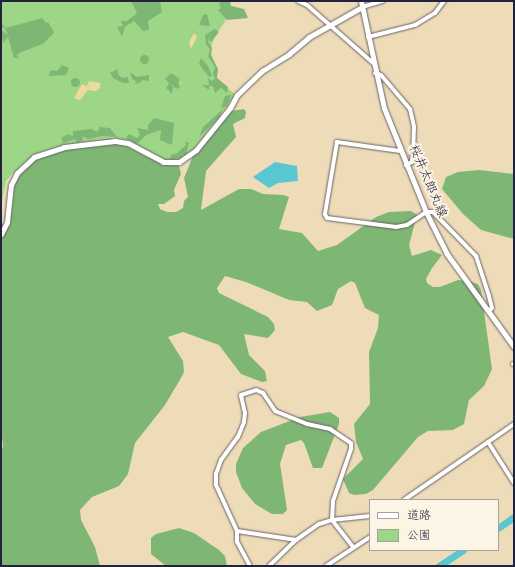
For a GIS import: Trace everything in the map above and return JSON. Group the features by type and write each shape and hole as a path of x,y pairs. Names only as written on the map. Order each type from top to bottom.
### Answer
{"main road":[{"path":"1,234 7,222 11,185 17,173 34,158 64,147 115,140 128,143 163,162 180,162 196,150 249,83 309,37 361,4"},
{"name":"桜井太郎丸線","path":"361,4 375,73 384,108 400,151 426,212 447,254 512,340 514,347"}],"street":[{"path":"298,1 307,3 329,25 373,63"},
{"path":"361,4 383,1"},
{"path":"368,37 415,25 435,14 444,1"},
{"path":"375,73 381,75 410,109 414,127 413,152 412,162 406,165"},
{"path":"400,151 337,142 324,214 327,218 396,227 407,225 426,212 433,212 476,256 492,308 489,311"},
{"path":"250,566 236,542 237,531 216,485 216,474 220,460 238,437 244,422 245,413 241,395 256,390 263,393 275,411 307,424 330,429 351,443 351,449 333,501 332,520 353,547"},
{"path":"405,499 514,424"},
{"path":"488,442 514,483"},
{"path":"269,566 296,540 319,524 332,520 369,516"},
{"path":"237,531 296,540"},
{"path":"326,566 369,538"}],"green space":[{"path":"1,1 226,1 227,18 214,38 210,51 217,70 216,79 236,95 190,154 184,158 175,161 165,160 132,143 112,137 67,145 12,174 6,181 1,206"},
{"path":"131,1 160,1 162,12 148,21 149,30 143,31 134,21 125,27 122,36 117,27 123,26 121,21 127,21 137,13"},
{"path":"221,1 230,1 231,6 244,9 248,18 227,20 218,10 221,8 219,4"},
{"path":"207,14 210,26 199,25 203,15"},
{"path":"42,18 46,23 48,22 54,32 52,35 43,44 21,52 17,55 19,58 14,58 8,37 3,43 1,30 8,35 5,28 1,27 1,23 6,28"},
{"path":"215,29 219,32 212,41 209,41 211,33 208,42 212,48 211,55 218,69 217,78 228,87 227,93 221,88 215,93 213,86 209,86 209,90 202,85 209,85 208,78 212,81 215,79 213,73 215,67 208,57 210,49 206,44 205,35"},
{"path":"144,54 149,59 144,64 139,59"},
{"path":"201,58 208,66 212,76 209,77 199,64"},
{"path":"62,65 69,68 66,75 48,76 51,70 57,71"},
{"path":"117,68 118,74 122,78 128,77 129,83 123,83 113,78 110,72 115,71"},
{"path":"130,72 137,77 149,75 149,81 142,80 140,83 133,84 137,82 132,79"},
{"path":"171,73 180,79 178,83 180,87 177,89 165,79"},
{"path":"75,77 80,82 75,87 70,82"},
{"path":"169,83 173,87 172,94 166,88"},
{"path":"231,95 227,106 221,108 225,96"},
{"path":"244,109 246,112 245,118 233,124 236,137 206,171 201,210 239,189 251,189 263,194 283,195 289,197 279,229 302,233 318,251 337,245 376,217 389,212 411,211 417,215 409,245 412,256 431,250 442,255 426,279 427,283 433,287 440,287 458,280 468,281 478,284 481,290 492,369 484,386 469,400 464,424 453,430 428,431 418,437 373,490 366,494 354,495 349,493 343,479 363,459 356,442 354,424 370,404 369,352 378,328 379,315 365,308 355,283 351,281 338,289 332,305 317,311 307,302 289,300 246,282 225,276 217,288 219,293 268,317 274,324 275,330 268,338 244,334 249,355 265,371 267,381 262,382 241,374 219,345 183,332 168,337 183,361 184,372 181,378 165,405 135,443 128,474 119,486 92,497 80,510 81,520 95,547 100,566 1,566 1,452 3,446 1,428 1,224 10,226 15,180 32,160 84,143 111,138 149,158 157,157 167,165 179,166 181,174 174,190 175,196 164,204 158,204 160,209 167,212 176,212 183,208 184,201 188,197 184,178 197,146 225,112"},
{"path":"222,110 219,118 199,137 203,127"},
{"path":"154,118 174,123 172,145 160,140 161,130 146,135 137,144 126,138 129,134 137,138 140,135 137,128 148,130 148,125"},
{"path":"99,127 110,128 117,137 102,136 88,139 82,136 83,140 77,143 75,139 60,144 63,142 61,138 68,134 73,136 73,131 91,129 98,132"},
{"path":"185,141 189,143 186,155 181,154 183,157 169,160 172,154 176,154 186,145"},
{"path":"479,170 514,174 514,239 481,230 463,214 442,189 446,177 458,172"},
{"path":"330,412 339,418 339,424 322,468 313,468 304,443 301,440 286,445 280,464 287,510 283,514 272,514 255,504 242,488 236,472 236,464 243,448 261,432 300,417"},
{"path":"179,528 194,533 219,550 225,556 227,566 166,566 151,554 151,538 156,534"}],"sand":[{"path":"194,33 197,37 191,49 189,42"},
{"path":"89,81 100,83 100,88 96,91 88,90 80,100 74,98 82,84 87,86"}],"water":[{"path":"275,162 297,166 298,181 278,183 269,188 253,177"}],"waterway":[{"path":"499,527 514,517"},
{"path":"439,566 462,551"}]}
